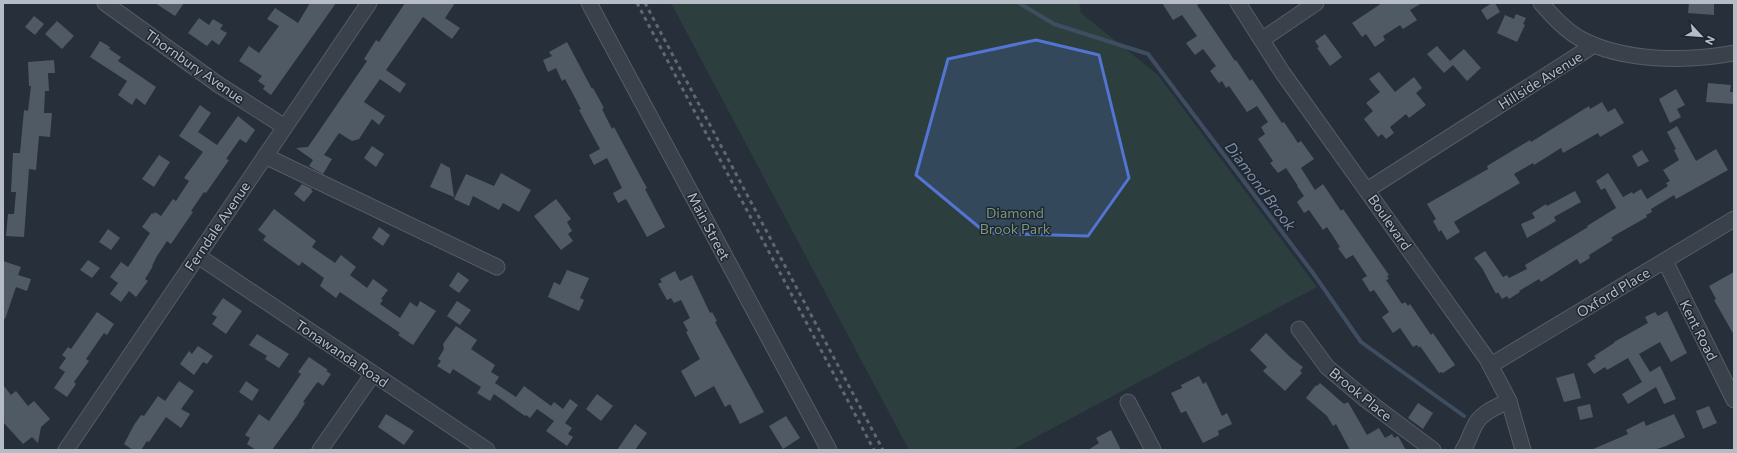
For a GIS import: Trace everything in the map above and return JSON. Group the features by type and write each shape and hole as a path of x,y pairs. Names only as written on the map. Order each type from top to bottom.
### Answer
{"street":[{"name":"Ferndale Avenue","path":"66,450 369,3"},
{"name":"Main Street","path":"589,3 829,450"},
{"name":"Boulevard","path":"1238,3 1282,72 1491,365 1508,401 1523,450"},
{"path":"1263,40 1316,3"},
{"path":"1541,3 1562,25 1578,37 1594,45"},
{"name":"Thornbury Avenue","path":"108,4 219,84 285,127"},
{"name":"Hillside Avenue","path":"1367,190 1594,45 1620,53 1653,57 1685,58 1734,53"},
{"path":"265,156 497,267"},
{"name":"Oxford Place","path":"1491,365 1734,219"},
{"name":"Tonawanda Road","path":"198,256 487,450"},
{"name":"Kent Road","path":"1664,261 1734,400"},
{"name":"Brook Place","path":"1299,328 1327,366 1365,399 1433,450"},
{"path":"320,450 373,374"},
{"path":"1463,450 1474,425 1480,417 1489,410 1508,401"},
{"path":"1128,402 1153,450"}],"highlighted area":[{"path":"1036,40 1099,55 1129,178 1088,236 986,233 916,175 948,59"}],"green space":[{"name":"Diamond Brook Park","path":"671,3 1079,3 1081,13 1158,75 1317,287 1012,450 909,450"}],"building":[{"path":"155,3 184,3 175,16"},
{"path":"310,3 336,3 271,95 263,89 265,86 258,81 262,76 239,61 249,46 259,53 279,26 267,19 275,8 298,23"},
{"path":"405,3 455,3 445,18 460,28 452,39 423,17 386,70 406,84 400,93 380,79 364,102 385,116 379,125 372,119 359,139 352,141 339,133 324,155 332,159 323,174 309,166 313,160 296,148 308,147 367,61 364,59 376,40 379,42"},
{"path":"1162,3 1200,3 1197,5 1235,61 1236,60 1250,81 1252,79 1282,123 1284,122 1298,143 1301,141 1314,159 1301,168 1315,190 1323,184 1341,211 1343,209 1389,275 1387,276 1389,279 1386,280 1402,304 1405,302 1408,306 1410,304 1431,335 1433,333 1455,365 1443,373 1439,373 1420,346 1419,348 1417,345 1413,347 1400,328 1393,333 1382,317 1389,312 1374,290 1370,292 1362,279 1367,276 1353,255 1346,259 1338,248 1340,247 1327,227 1323,230 1309,210 1304,213 1297,202 1304,196 1286,168 1278,173 1270,163 1273,161 1258,139 1265,134 1261,127 1268,122 1257,106 1247,112 1229,86 1226,88 1222,81 1219,83 1210,71 1216,66 1203,49 1195,55 1186,43 1197,36 1182,15 1173,20"},
{"path":"1382,3 1422,3 1410,10 1417,20 1403,29 1400,25 1383,36 1385,40 1375,47 1366,34 1362,37 1352,23"},
{"path":"1492,3 1495,3 1500,12 1487,20 1481,10"},
{"path":"1689,3 1714,3 1714,15 1688,13"},
{"path":"1516,14 1526,18 1523,24 1525,25 1517,42 1497,33 1505,15 1514,19"},
{"path":"34,16 44,24 35,35 25,27"},
{"path":"199,18 209,25 213,19 223,25 220,29 227,33 219,45 212,40 207,46 188,33"},
{"path":"57,21 74,36 62,49 45,34"},
{"path":"1325,34 1342,57 1330,66 1317,48 1319,47 1315,41"},
{"path":"100,41 110,47 109,49 121,57 118,61 156,87 145,105 136,98 132,105 118,95 127,81 90,57"},
{"path":"567,42 604,108 602,109 612,129 614,127 647,188 645,189 665,227 647,237 626,199 618,203 613,193 622,188 607,158 594,165 589,155 600,149 579,110 581,109 565,79 562,81 556,68 548,72 543,60 552,56 549,52"},
{"path":"1437,46 1450,61 1464,49 1481,68 1467,81 1453,65 1444,73 1427,54"},
{"path":"54,60 55,73 48,73 49,91 45,91 44,113 52,113 50,137 39,136 36,170 29,169 24,237 6,236 8,214 14,214 16,192 11,192 13,153 20,153 24,110 28,111 31,86 29,86 28,62"},
{"path":"1379,72 1395,92 1414,77 1422,88 1416,93 1426,105 1409,118 1406,114 1390,127 1394,133 1386,139 1382,134 1378,137 1364,119 1373,111 1366,103 1380,92 1369,79"},
{"path":"1708,83 1731,85 1730,92 1734,92 1734,104 1706,102"},
{"path":"1676,89 1685,105 1677,109 1681,117 1670,123 1659,99"},
{"path":"1602,102 1608,112 1615,108 1624,123 1600,137 1598,133 1563,153 1561,148 1534,165 1533,163 1514,174 1520,183 1454,222 1460,232 1447,240 1441,230 1439,232 1433,221 1436,219 1427,204 1488,169 1487,166 1530,140 1531,142 1589,106 1590,109"},
{"path":"200,105 211,113 198,132 217,145 238,116 255,130 246,143 240,139 226,159 229,160 206,193 204,192 191,211 193,212 171,244 167,241 145,279 148,281 136,297 129,291 121,302 110,294 118,283 110,277 121,262 128,267 150,233 142,227 152,213 154,214 155,212 161,216 173,199 176,201 189,181 184,178 203,152 179,136"},
{"path":"1677,126 1696,161 1716,149 1728,170 1676,199 1674,195 1651,209 1652,212 1646,215 1647,217 1611,238 1613,240 1589,255 1590,258 1580,264 1577,259 1541,282 1539,279 1509,299 1507,296 1502,299 1498,292 1496,294 1482,268 1474,258 1485,251 1503,277 1507,275 1509,278 1527,269 1525,265 1588,227 1587,226 1616,208 1605,188 1601,190 1596,181 1608,173 1623,197 1632,192 1633,194 1641,189 1647,199 1668,186 1666,183 1670,181 1663,170 1679,160 1674,150 1676,149 1667,132"},
{"path":"372,146 384,154 376,167 364,158"},
{"path":"1642,150 1649,161 1638,167 1632,156"},
{"path":"159,155 170,162 154,187 142,179"},
{"path":"441,163 450,168 454,197 430,187"},
{"path":"501,173 531,190 519,212 503,203 499,210 473,196 469,206 454,199 466,174 494,186"},
{"path":"302,184 313,191 304,202 294,194"},
{"path":"1575,191 1581,202 1554,217 1556,221 1527,238 1521,224 1535,218 1532,213 1546,204 1547,206"},
{"path":"556,199 571,219 567,222 572,231 568,234 573,241 561,250 534,216"},
{"path":"274,209 316,241 312,247 335,263 341,255 356,267 350,275 367,288 373,279 388,290 381,299 383,300 380,304 400,318 410,302 417,307 420,301 436,311 413,345 398,335 400,333 340,292 336,298 320,286 324,278 302,262 299,266 263,240 266,236 258,230"},
{"path":"379,227 390,235 383,246 372,238"},
{"path":"108,229 120,238 111,250 99,242"},
{"path":"88,260 100,268 92,278 80,270"},
{"path":"3,261 21,267 18,275 31,279 27,291 16,287 5,319 3,319"},
{"path":"567,270 589,278 580,298 584,300 579,311 548,297 554,282 560,285"},
{"path":"675,271 680,281 692,275 710,313 712,312 717,321 715,322 764,412 740,424 730,404 725,407 714,386 695,397 681,371 700,359 686,332 688,331 683,322 690,318 681,300 674,303 671,298 667,300 658,284 662,282 660,279"},
{"path":"458,272 469,280 459,293 449,286"},
{"path":"1734,272 1734,335 1714,300 1716,299 1709,286"},
{"path":"223,298 242,311 226,334 212,324 217,317 212,314"},
{"path":"457,301 471,310 460,325 447,316"},
{"path":"1667,311 1687,353 1671,362 1660,342 1639,354 1650,372 1660,366 1676,399 1664,404 1656,387 1628,404 1622,394 1642,382 1628,358 1607,370 1605,367 1594,374 1587,364 1596,358 1594,356 1614,342 1648,323 1645,317 1655,312 1658,316"},
{"path":"97,312 114,324 107,335 104,333 86,359 89,361 74,382 76,384 67,397 54,388 65,372 59,368 66,358 62,355 68,347 71,349"},
{"path":"456,326 477,340 471,349 495,365 491,372 499,377 495,383 516,397 524,386 551,406 554,402 563,409 570,399 578,405 565,423 572,428 568,434 573,437 567,446 546,431 554,421 537,409 530,418 494,394 490,401 477,393 481,387 453,369 450,374 437,366 441,361 438,359 444,349 443,344"},
{"path":"1266,333 1290,357 1303,367 1300,371 1302,373 1285,391 1263,371 1267,367 1250,350"},
{"path":"257,334 289,354 279,368 265,359 267,356 249,345"},
{"path":"198,346 213,356 207,364 203,362 194,375 180,364 189,351 192,354"},
{"path":"309,357 328,370 326,371 331,374 323,386 318,382 316,384 303,402 305,403 297,416 272,450 256,450 247,444 250,438 245,435 259,414 269,421 301,374 298,372"},
{"path":"1574,373 1581,398 1564,402 1556,378"},
{"path":"1199,376 1203,384 1206,382 1222,416 1227,413 1232,424 1218,431 1219,435 1203,443 1186,411 1181,413 1171,393 1182,388 1181,385"},
{"path":"179,381 194,391 181,409 190,414 181,428 166,417 149,442 147,441 141,450 133,450 124,444 141,415 144,416 158,396 165,401"},
{"path":"246,381 259,390 252,401 239,392"},
{"path":"1320,383 1344,404 1348,402 1367,435 1379,428 1385,438 1392,434 1394,438 1398,436 1406,450 1350,450 1336,424 1333,426 1327,416 1306,398 1316,385 1317,386"},
{"path":"3,385 11,395 16,391 28,406 34,401 50,419 41,427 38,443 32,437 23,444 3,422"},
{"path":"597,394 613,406 601,421 586,409"},
{"path":"1418,403 1433,413 1423,429 1408,418"},
{"path":"1590,404 1593,417 1580,420 1577,407"},
{"path":"1709,406 1717,423 1703,429 1696,411"},
{"path":"386,414 414,431 404,445 378,427"},
{"path":"1674,414 1685,437 1666,446 1654,450 1591,450 1628,434 1626,430 1644,421 1646,426"},
{"path":"786,416 800,438 783,449 769,426"},
{"path":"635,424 647,433 635,450 617,450"},
{"path":"1111,430 1121,450 1088,450 1099,443 1096,438"}],"waterway":[{"name":"Diamond Brook","path":"1019,3 1054,24 1148,54 1313,273 1361,342 1464,416"}],"railway":[{"path":"637,3 874,450"},
{"path":"645,3 883,450"}]}
